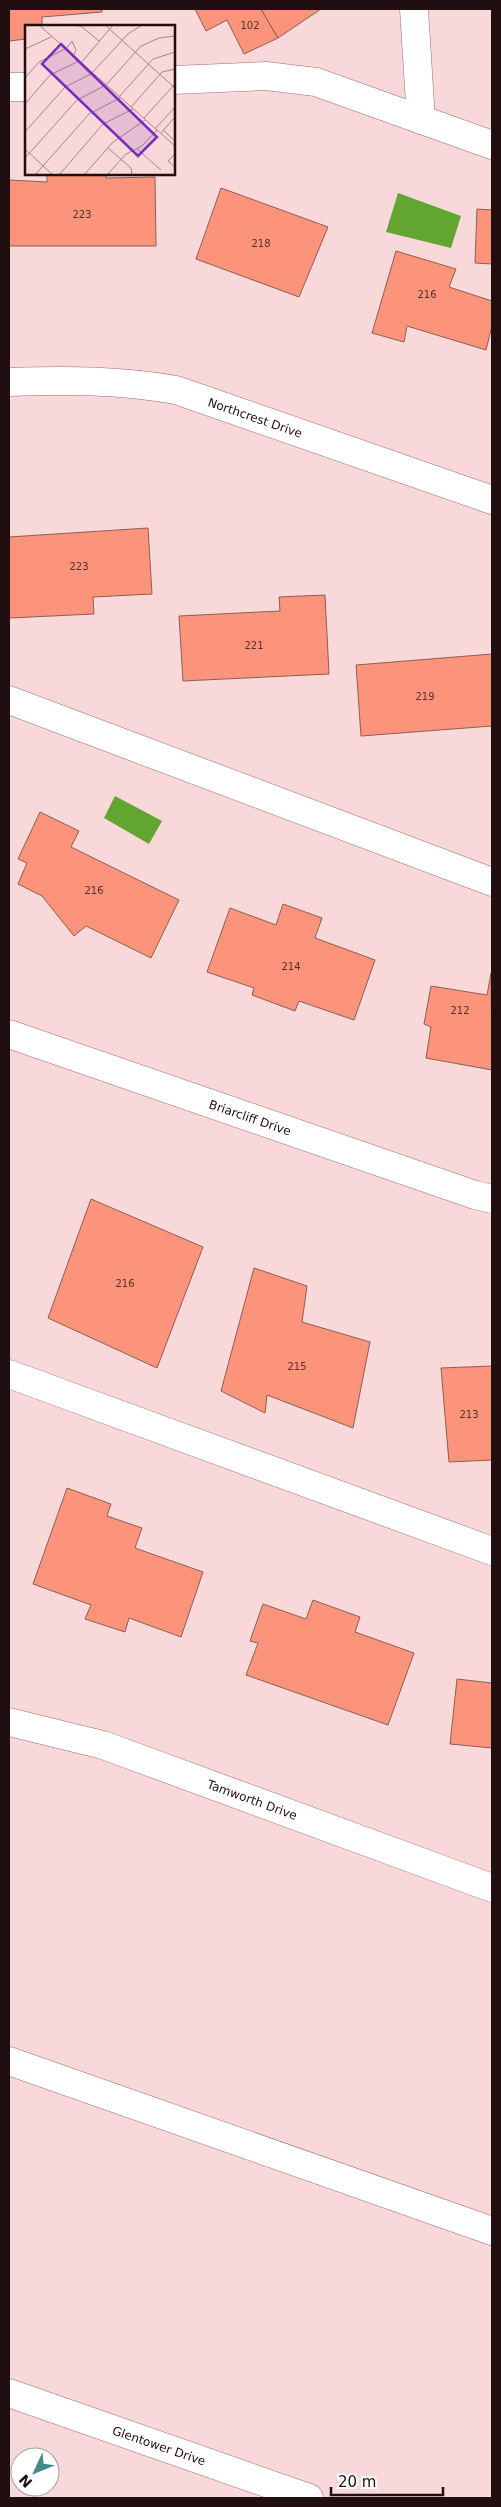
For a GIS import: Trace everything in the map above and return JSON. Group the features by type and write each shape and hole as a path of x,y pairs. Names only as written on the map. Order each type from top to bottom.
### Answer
{"street":[{"path":"414,9 421,120"},
{"path":"175,80 266,76 316,82 492,145"},
{"path":"9,87 25,86"},
{"name":"Northcrest Drive","path":"9,382 87,380 132,382 176,390 492,500"},
{"path":"9,700 492,882"},
{"name":"Briarcliff Drive","path":"9,1034 466,1192 492,1199"},
{"path":"9,1374 492,1551"},
{"name":"Tamworth Drive","path":"9,1722 103,1745 492,1888"},
{"path":"9,2061 492,2231"},
{"name":"Glentower Drive","path":"9,2393 309,2498"}],"shaded area":[{"path":"398,193 461,216 451,248 386,232"},
{"path":"115,796 162,821 149,844 104,818"}],"building":[{"path":"9,9 102,9 102,12 42,17 42,25 25,25 25,39 9,41"},
{"path":"195,9 261,9 278,38 244,54 227,20 206,31"},
{"path":"261,9 321,9 278,38"},
{"path":"47,175 107,175 106,178 155,177 156,246 9,246 9,180 47,182"},
{"path":"221,188 328,227 299,297 196,259"},
{"path":"477,209 492,210 492,264 475,263"},
{"path":"396,251 456,269 449,287 492,301 492,326 486,350 407,326 404,342 372,333"},
{"path":"148,528 152,594 93,597 94,614 9,618 9,537"},
{"path":"325,595 329,674 183,681 179,616 280,611 279,597"},
{"path":"492,654 492,726 361,736 356,665"},
{"path":"40,812 79,831 71,847 179,900 151,958 86,926 74,936 42,896 18,884 27,863 18,859"},
{"path":"283,904 322,918 315,938 375,960 354,1020 299,1001 295,1011 252,995 254,988 207,972 230,908 276,925"},
{"path":"491,973 492,1070 426,1058 431,1027 424,1024 431,986 487,995"},
{"path":"91,1199 203,1247 157,1368 48,1318"},
{"path":"254,1268 307,1286 302,1322 370,1342 353,1428 267,1395 265,1413 221,1391"},
{"path":"492,1366 492,1460 449,1462 441,1368"},
{"path":"67,1488 111,1504 107,1516 142,1528 135,1548 203,1572 181,1637 129,1618 125,1632 85,1619 91,1605 33,1584"},
{"path":"313,1600 360,1617 355,1632 414,1653 388,1725 246,1675 258,1643 250,1641 263,1604 306,1619"},
{"path":"457,1679 492,1683 492,1748 450,1744"}]}
